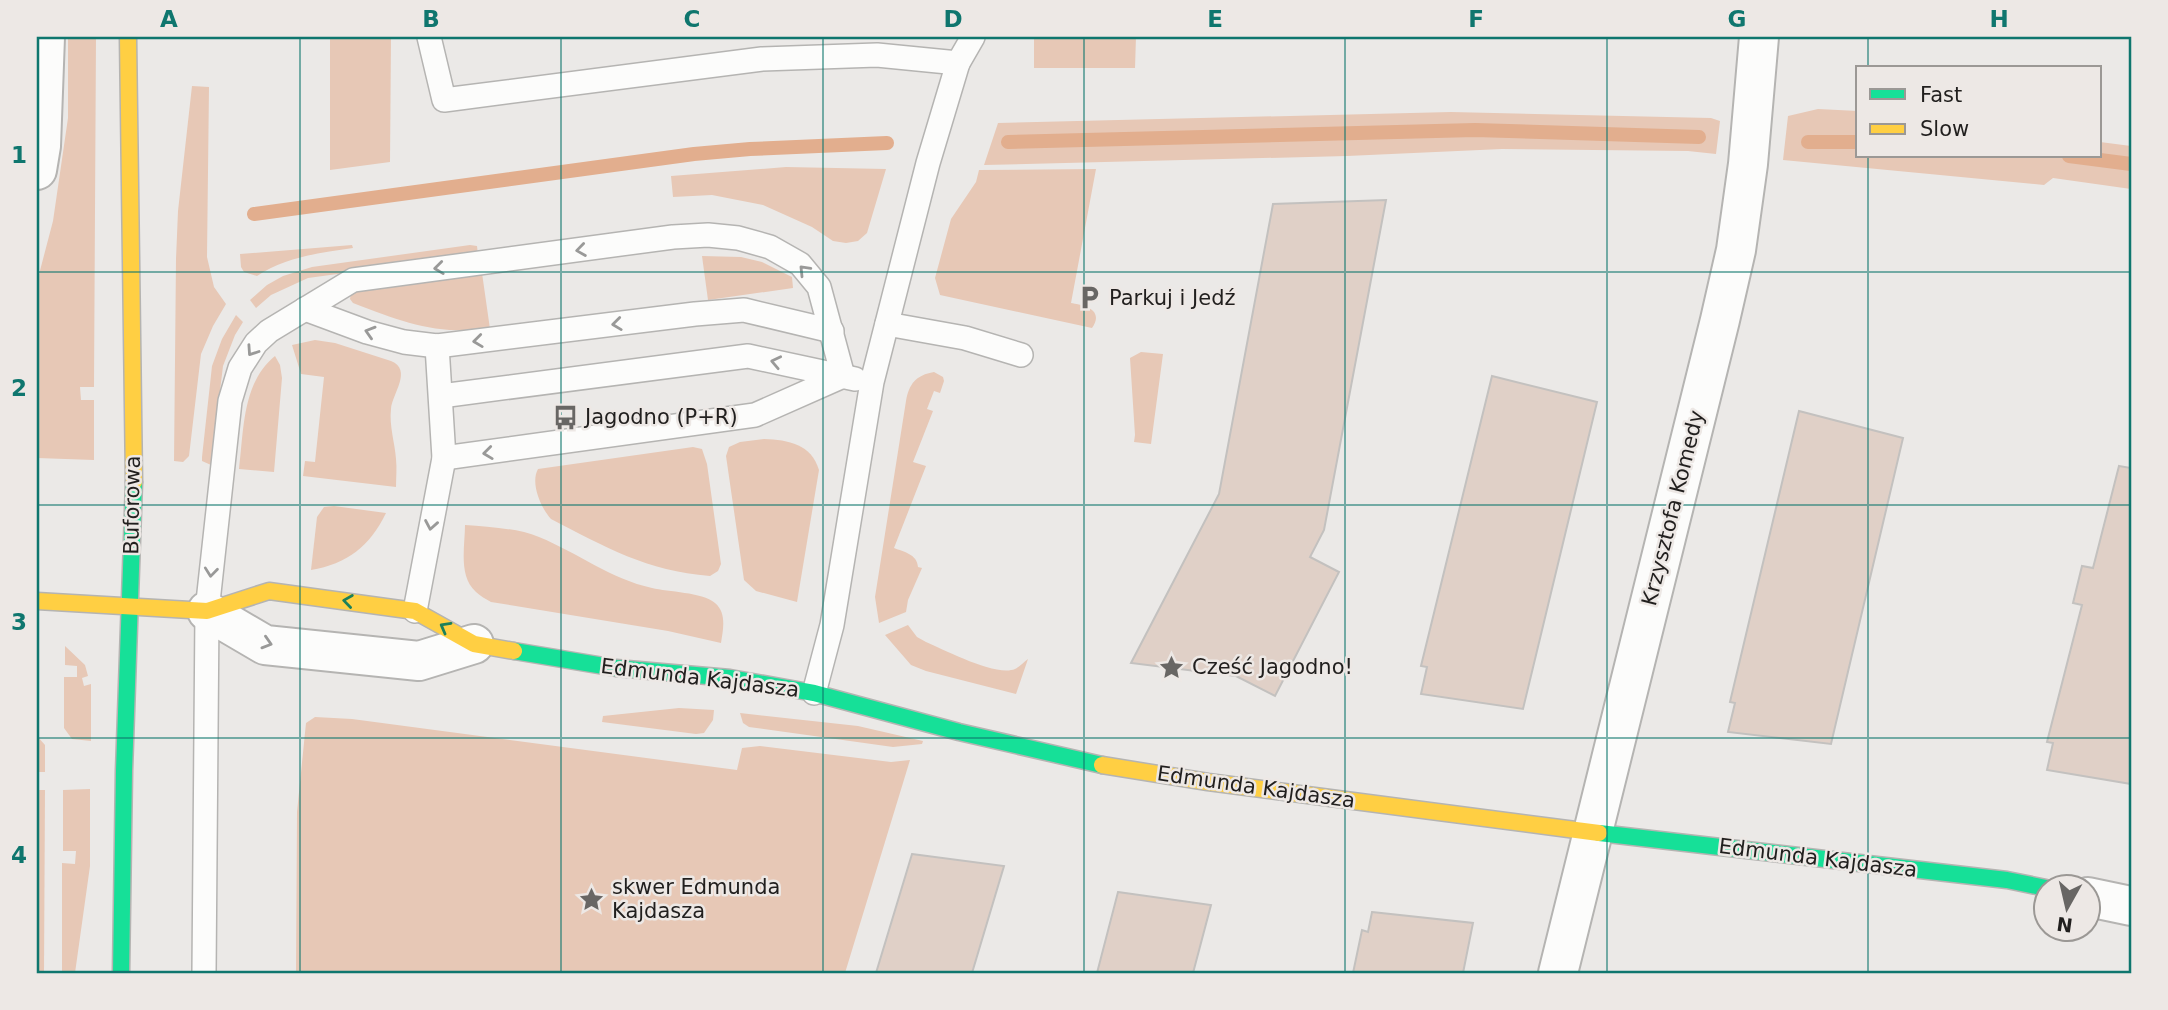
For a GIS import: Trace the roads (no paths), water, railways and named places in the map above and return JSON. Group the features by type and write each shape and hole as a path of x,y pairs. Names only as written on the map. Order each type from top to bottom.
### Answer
{"street":[{"path":"37,170 41,146 45,37"},
{"name":"Buforowa","path":"121,973 134,392 128,37"},
{"name":"Krzysztofa Komedy","path":"1558,973 1736,250 1748,164 1759,37"},
{"name":"Edmunda Kajdasza","path":"37,601 130,604 207,611 269,591 415,611 474,644 616,667 730,678 814,693 959,732 1102,765 1208,782 1592,832 2032,885"},
{"name":"Edmunda Kajdasza","path":"207,611 265,645 419,661 474,644"},
{"path":"2102,900 2131,906"}],"lane":[{"path":"429,37 444,100 762,59 877,55 958,63"},
{"path":"814,693 832,625 872,383 928,163 958,63 973,37"},
{"path":"204,973 207,611 230,401 240,368 269,331 353,280 673,237 708,235 738,238 770,247 800,264 819,287 843,376"},
{"path":"305,310 367,332 404,342 437,346 744,310 832,331"},
{"path":"887,324 965,338 1021,355"},
{"path":"415,611 444,458 437,346"},
{"path":"441,396 748,356 872,383"},
{"path":"444,458 755,415 843,376"}],"waterway":[{"path":"1008,142 1475,130 1699,137"},
{"path":"1808,142 1856,142"},
{"path":"254,214 694,154 887,143"},
{"path":"2084,158 2131,164"}],"place":[{"name":"Parkuj i Jedź","path":"1089,298"},
{"name":"Jagodno (P+R)","path":"565,417"},
{"name":"Cześć Jagodno!","path":"1172,667"},
{"name":"skwer Edmunda Kajdasza","path":"592,899"}]}
